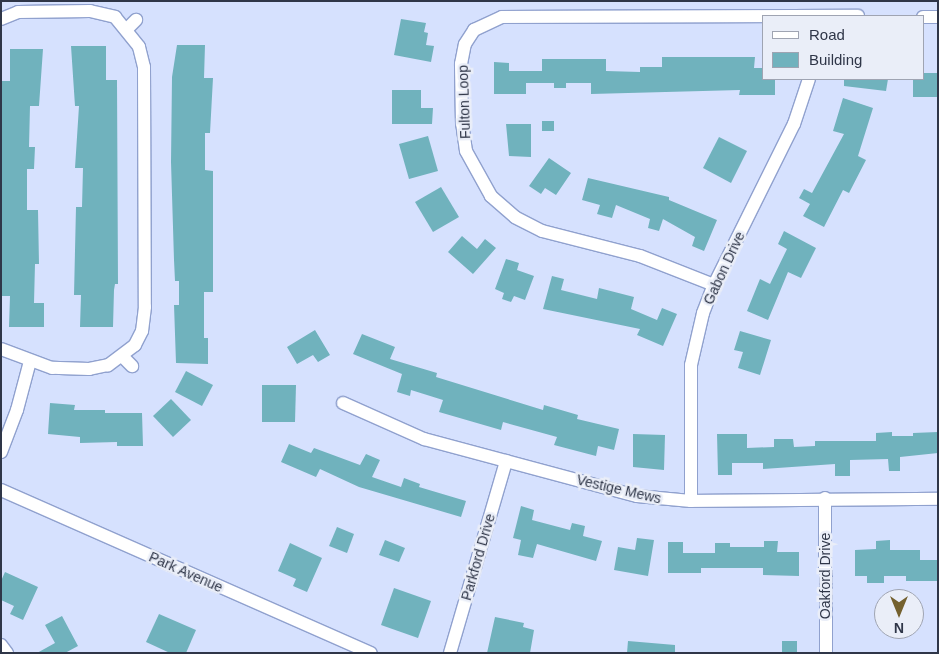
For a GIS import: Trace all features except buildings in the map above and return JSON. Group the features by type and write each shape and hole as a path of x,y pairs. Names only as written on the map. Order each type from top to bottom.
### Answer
{"street":[{"path":"1,19 18,12 90,11 115,16 131,25 144,67 144,307 142,331 135,345 123,357 108,365 89,369 52,368 1,349"},
{"name":"Fulton Loop","path":"714,285 640,256 542,231 515,217 492,196 466,151 462,124 461,64 465,44 474,30 502,16 762,16"},
{"path":"924,17 938,17"},
{"name":"Gabon Drive","path":"691,501 691,365 714,285 794,124 809,80"},
{"path":"123,357 132,366"},
{"path":"1,452 17,410 30,361"},
{"name":"Vestige Mews","path":"343,404 424,440 637,496 691,501 825,498 938,499"},
{"name":"Parkford Drive","path":"450,653 506,461"},
{"name":"Park Avenue","path":"1,490 370,653"},
{"name":"Oakford Drive","path":"825,498 826,653"},
{"path":"1,645 7,653"}]}
